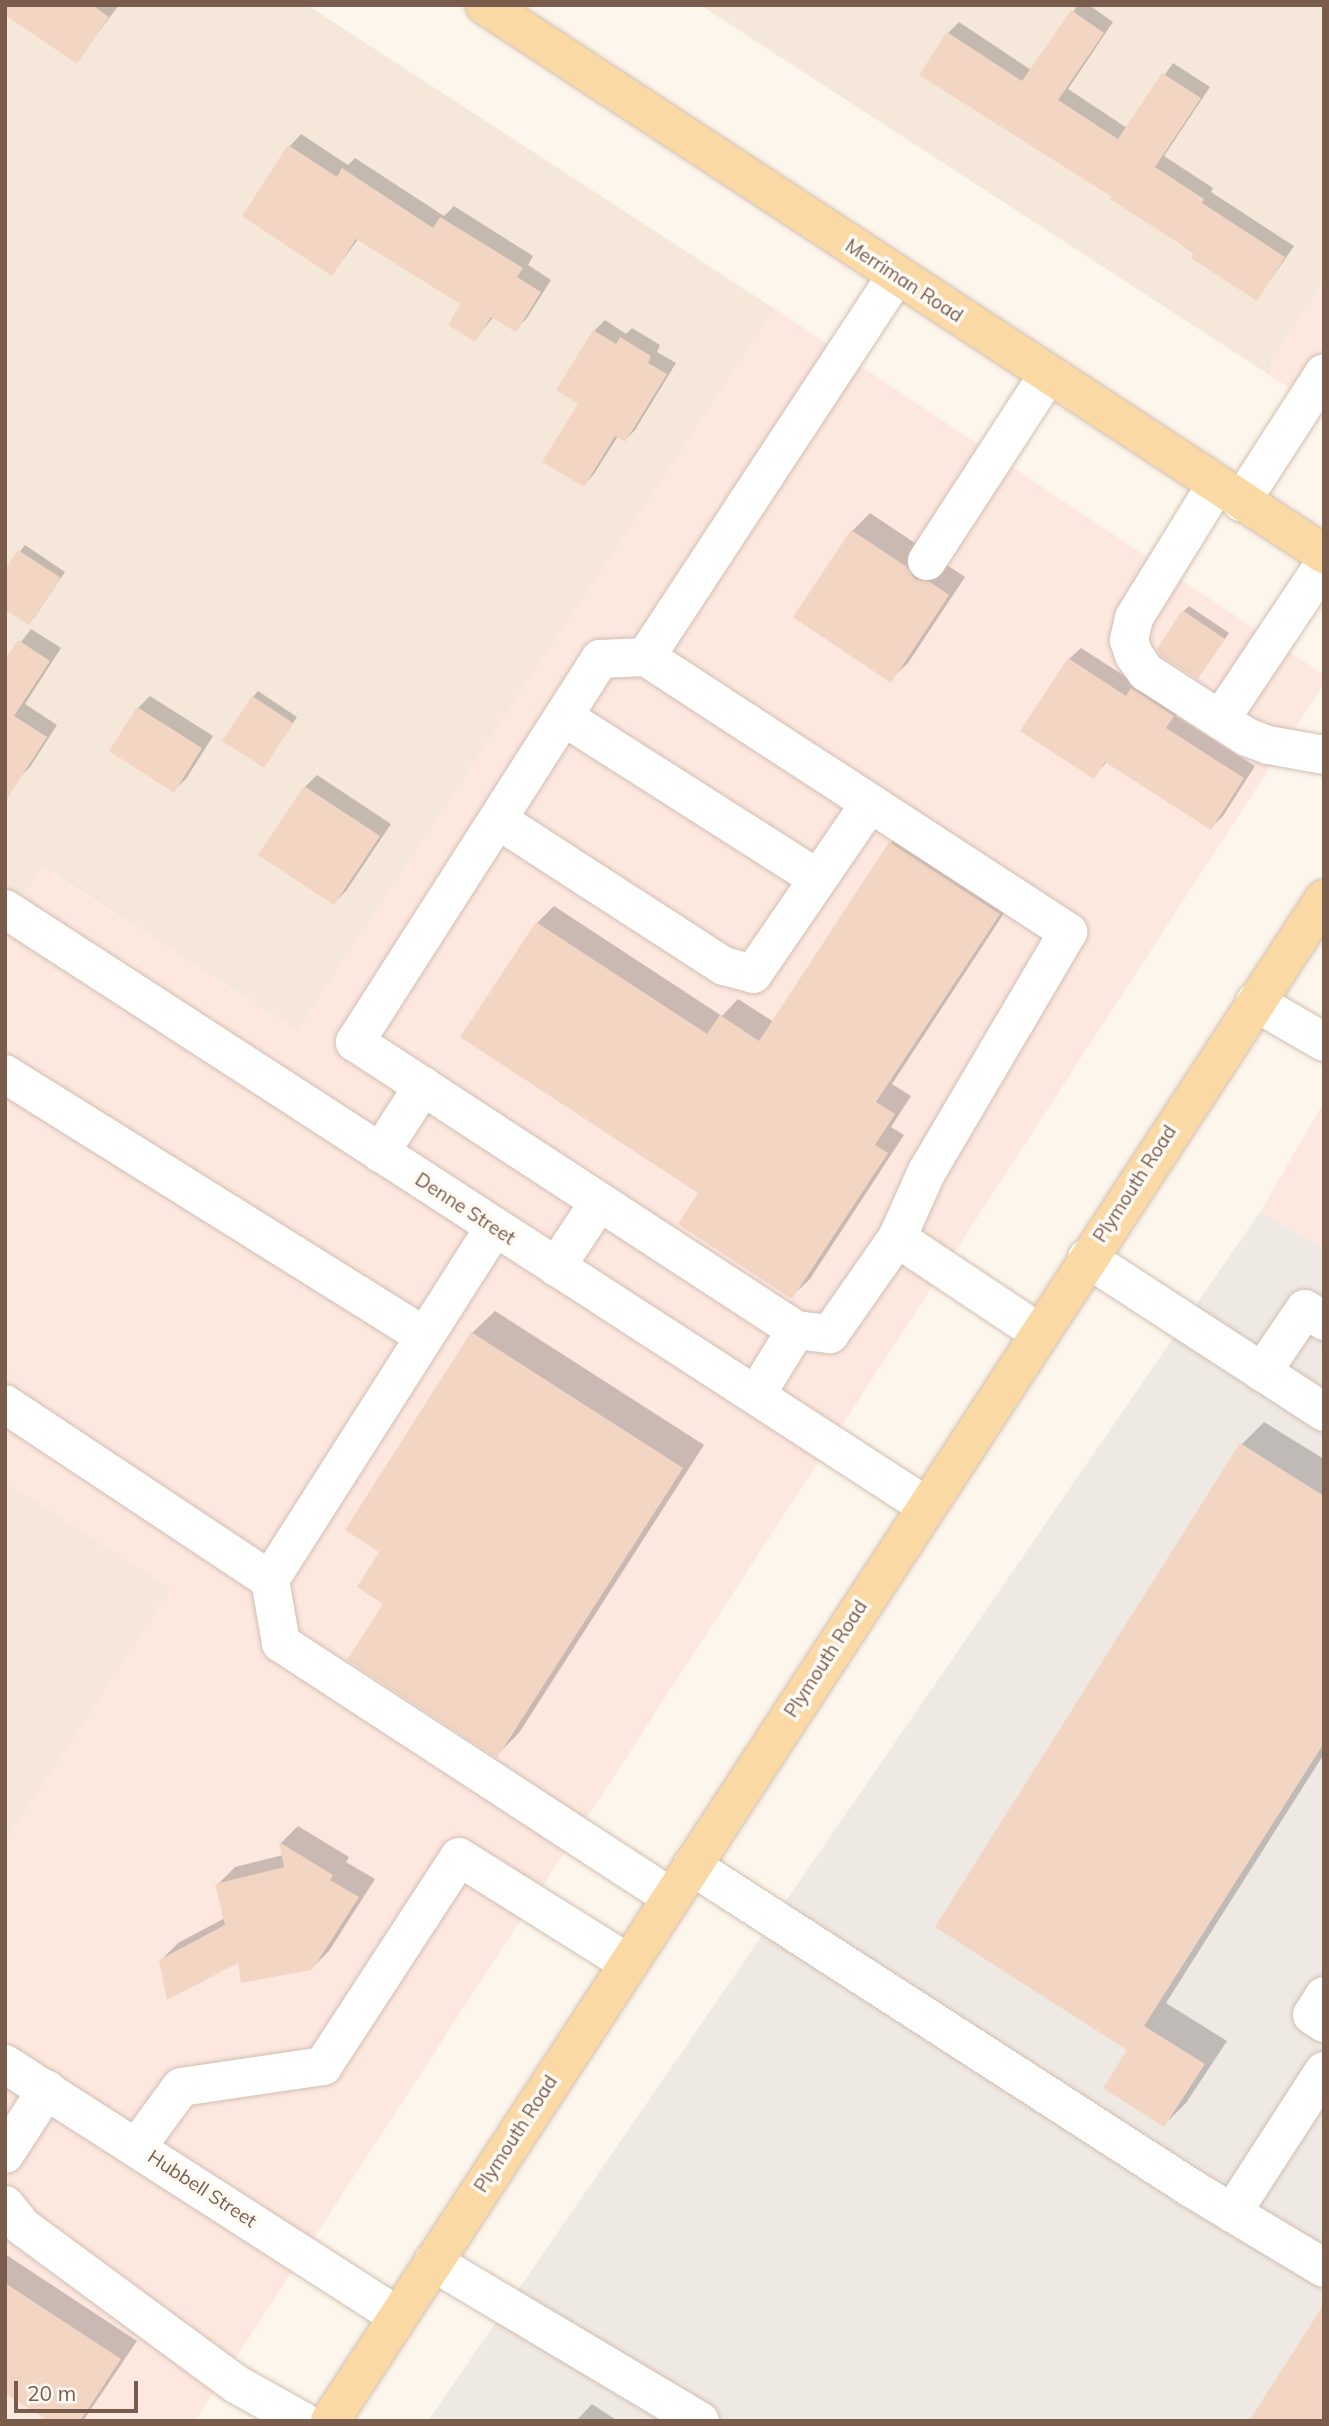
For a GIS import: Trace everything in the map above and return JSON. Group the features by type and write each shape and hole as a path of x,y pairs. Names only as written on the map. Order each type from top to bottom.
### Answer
{"main road":[{"name":"Merriman Road","path":"485,5 1324,554"},
{"name":"Plymouth Road","path":"330,2421 1038,1332 1324,899"}],"street":[{"path":"646,657 896,276"},
{"path":"1324,373 1134,618 1129,640 1146,672 1247,737 1268,745 1324,755"},
{"path":"927,561 1048,375"},
{"path":"1220,720 1324,564"},
{"path":"646,657 1068,932 928,1171 897,1238 830,1334 796,1330 355,1042 600,659 646,657"},
{"path":"564,717 818,879"},
{"path":"498,820 724,966 753,974 870,803"},
{"name":"Denne Street","path":"5,909 926,1506"},
{"path":"1255,1002 1324,1042"},
{"path":"5,1074 424,1336"},
{"path":"380,1153 423,1086"},
{"path":"556,1267 599,1202"},
{"path":"494,1228 270,1580 281,1643 671,1897"},
{"path":"897,1238 1038,1332"},
{"path":"1087,1258 1324,1412"},
{"path":"1262,1372 1305,1309 1324,1321"},
{"path":"756,1395 796,1330"},
{"path":"5,1404 270,1580"},
{"path":"137,2147 181,2087 323,2066 459,1857 628,1963"},
{"path":"692,1866 1232,2213 1324,2268"},
{"path":"1324,1996 1312,2015 1324,2023"},
{"name":"Hubbell Street","path":"5,2064 398,2316"},
{"path":"1232,2213 1324,2071"},
{"path":"5,2154 47,2089"},
{"path":"5,2205 23,2227 225,2376 302,2421"},
{"path":"433,2262 701,2421"}],"shaded area":[{"path":"5,5 307,5 775,309 297,1031 43,867 5,923"},
{"path":"700,5 1324,5 1324,281 1272,360 1271,376"},
{"path":"1324,281 1324,411 1271,376 1272,360"},
{"path":"775,309 1324,675 1324,684 195,2421 5,2421 5,1842 171,1589 5,1481 5,923 42,867 297,1031"},
{"path":"1324,1102 1324,1248 1260,1212"},
{"path":"1260,1212 1324,1248 1324,2421 428,2421"},
{"path":"5,1481 172,1589 5,1842"}],"building":[{"path":"5,5 92,5 109,17 77,64 5,15"},
{"path":"1071,10 1104,33 1058,100 1118,139 1162,73 1201,98 1155,167 1204,199 1202,203 1285,257 1257,301 1191,258 1194,253 1110,199 1112,197 919,75 947,32 1022,81"},
{"path":"288,145 337,177 342,168 433,228 440,217 523,268 517,277 541,292 516,332 491,317 475,342 448,325 460,304 356,239 332,276 242,216"},
{"path":"593,330 616,344 620,337 651,356 648,363 667,374 625,442 615,436 584,487 542,462 578,404 556,390"},
{"path":"851,530 907,567 915,579 930,582 949,595 891,683 793,617"},
{"path":"18,550 61,578 29,625 5,610 5,569"},
{"path":"1182,610 1225,639 1198,679 1161,656 1157,649"},
{"path":"18,640 50,661 14,716 47,737 5,802 5,659"},
{"path":"1068,658 1126,696 1131,688 1174,716 1166,728 1244,778 1211,830 1105,762 1094,779 1020,731"},
{"path":"252,696 293,723 264,768 222,741"},
{"path":"137,707 202,748 174,793 109,751"},
{"path":"304,786 380,836 334,905 258,855"},
{"path":"889,842 1000,914 876,1102 895,1114 875,1145 888,1153 792,1299 678,1224 698,1193 460,1037 536,922 707,1034 720,1015 759,1041"},
{"path":"471,1332 683,1468 497,1758 347,1660 383,1604 357,1587 379,1552 345,1530"},
{"path":"1240,1443 1324,1496 1324,1743 1144,2026 1205,2064 1164,2127 1103,2088 1127,2050 935,1927"},
{"path":"279,1842 333,1875 330,1880 359,1897 312,1970 241,1983 238,1963 167,2000 159,1960 225,1925 215,1884 284,1867"},
{"path":"5,2283 121,2359 80,2421 48,2421 5,2393"},
{"path":"1324,2304 1324,2421 1249,2421"}]}
